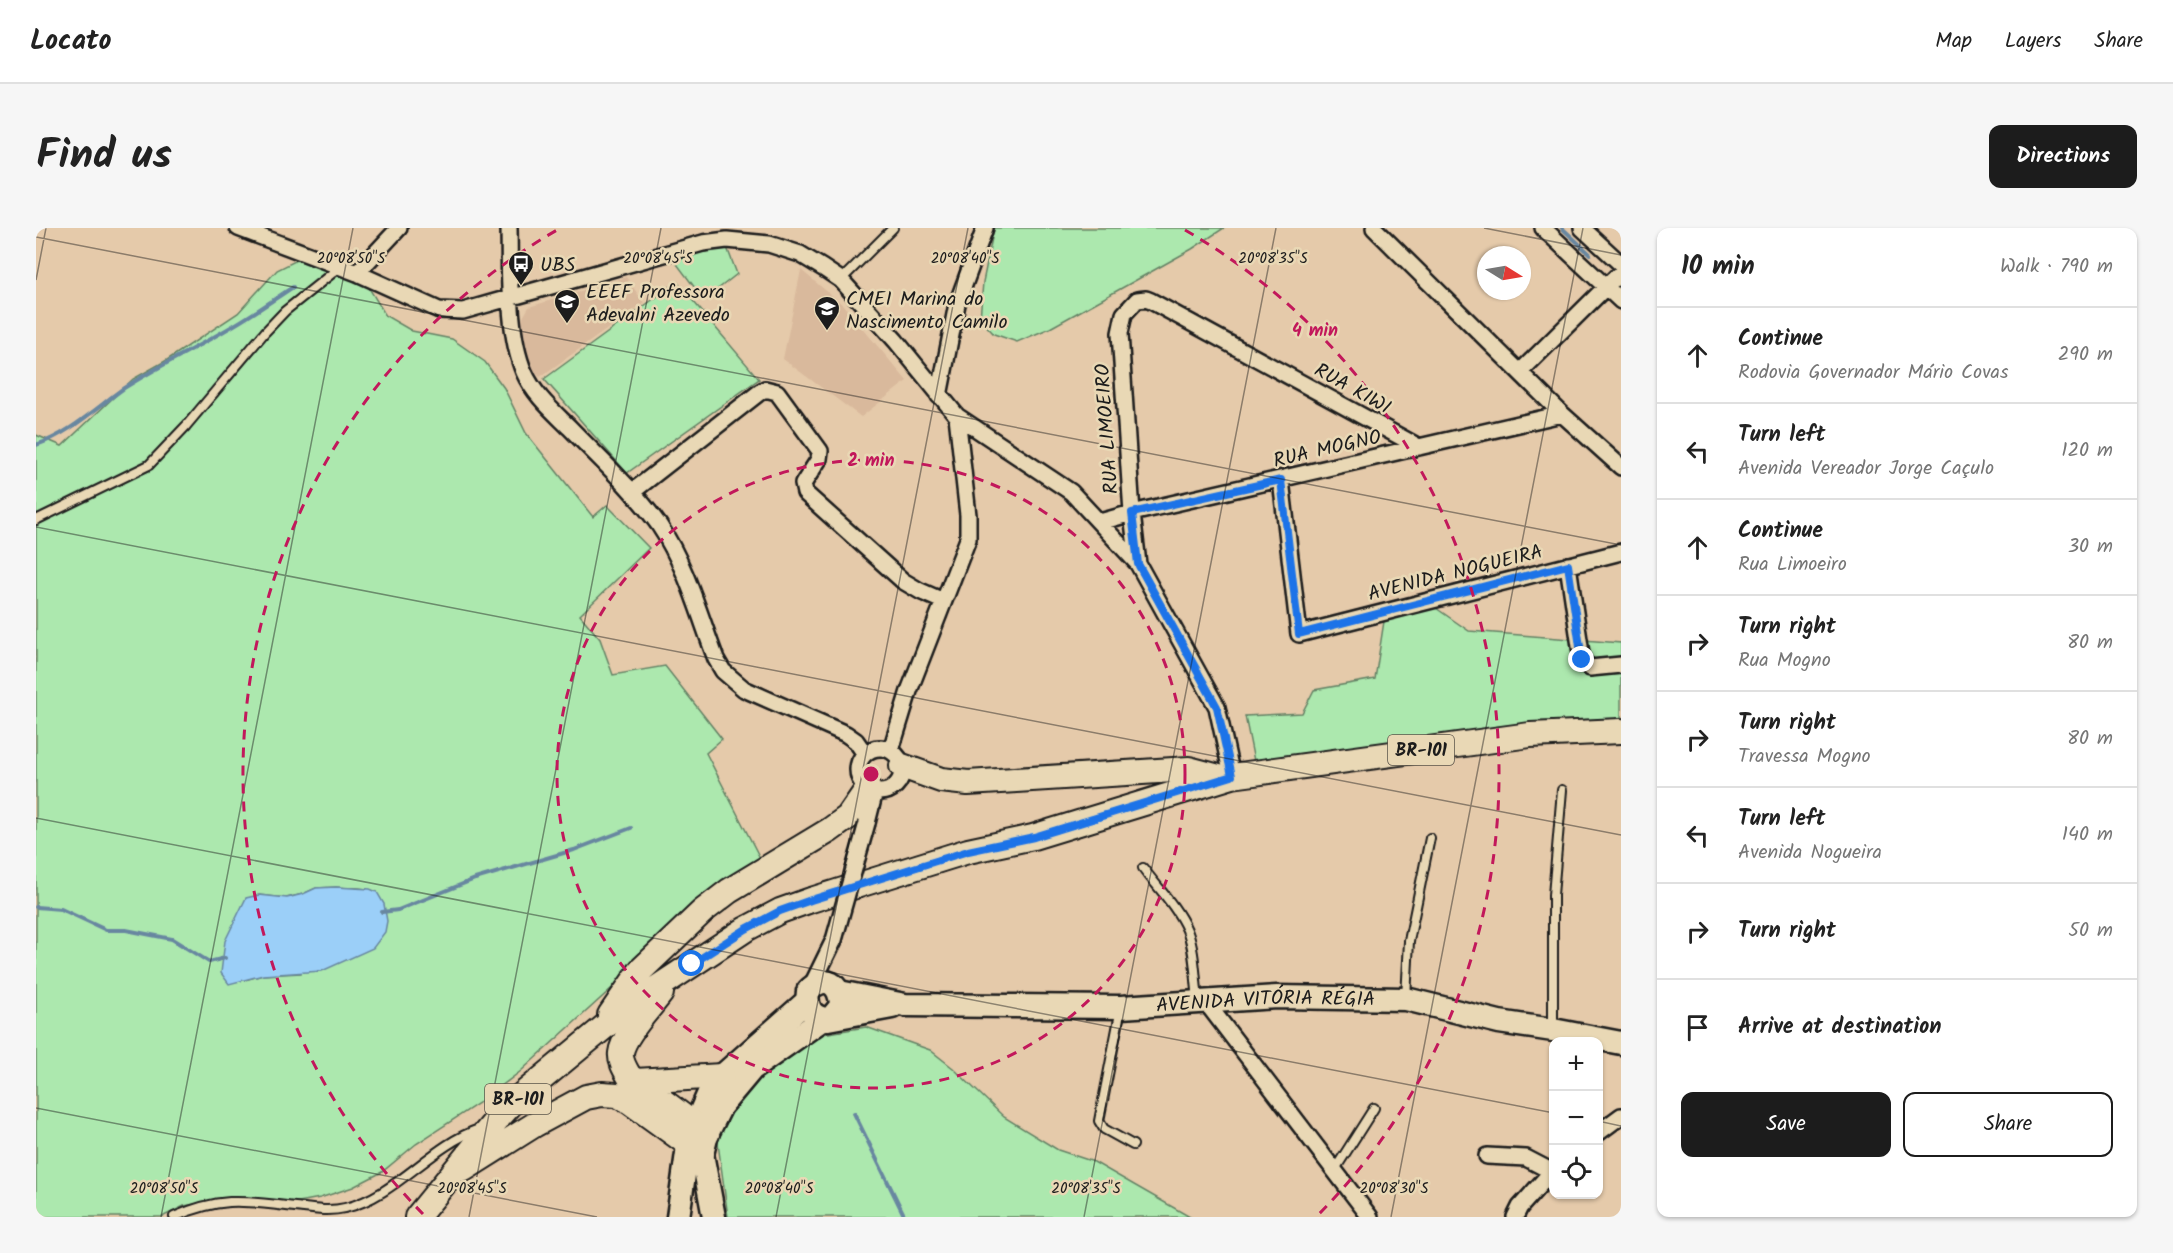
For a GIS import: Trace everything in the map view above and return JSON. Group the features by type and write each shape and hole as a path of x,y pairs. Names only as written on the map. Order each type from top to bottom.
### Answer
{"main road":[{"name":"BR-101","path":"417,1217 444,1181 511,1104 602,1028 673,976 746,929 780,911 968,851 1034,837 1228,777 1530,735 1621,731"},
{"path":"896,758 941,780 968,783 1189,769 1228,777"},
{"path":"602,1028 629,985 676,935 729,891 848,818 872,790"},
{"path":"673,976 627,1037 621,1053 622,1065 629,1076 698,1140"},
{"path":"635,1081 722,1076"},
{"path":"444,1181 534,1125 586,1097 602,1094 617,1095 698,1140"}],"street":[{"path":"238,228 357,273 445,311 463,311 729,234 800,254 841,280 896,340 957,416 1071,492 1138,564 1217,707 1228,777"},
{"path":"357,273 399,228"},
{"path":"509,228 517,296 519,356 530,383 540,398 632,492 658,524 680,563 716,659 723,671 744,689 846,734 856,741 865,754"},
{"path":"939,396 957,304 985,228"},
{"path":"1374,228 1562,414 1621,467"},
{"path":"1543,228 1621,301"},
{"path":"1582,228 1621,264"},
{"path":"1521,371 1621,272"},
{"name":"RUA KIWI","path":"1141,299 1151,301 1419,447"},
{"name":"RUA LIMOEIRO","path":"1138,564 1132,513 1120,328 1124,315 1137,300 1141,299"},
{"path":"632,492 759,392 770,389 777,392 820,451 819,459 803,484 805,493 903,581 943,601"},
{"name":"RUA MOGNO","path":"1100,522 1562,414"},
{"path":"872,790 887,790 894,787 901,776 896,758 909,691 968,539 969,515 957,416"},
{"name":"AVENIDA NOGUEIRA","path":"1281,480 1299,634 1621,552"},
{"path":"1568,565 1580,653 1587,666 1621,665"},
{"path":"827,1019 815,1016 809,1009 808,996 832,946 867,823 872,790 859,774 858,767 865,754 876,748 896,758"},
{"path":"714,1217 698,1140 735,1086 752,1069 827,1019 841,1006 832,946"},
{"path":"678,1217 709,1093 722,1076 808,996 819,982 827,982 837,988"},
{"name":"AVENIDA VITÓRIA RÉGIA","path":"837,988 905,1005"},
{"name":"AVENIDA VITÓRIA RÉGIA","path":"827,1019 905,1005 1121,1007 1277,997 1406,999 1499,1023 1621,1042"},
{"path":"1202,1002 1370,1217"},
{"path":"1603,1130 1621,1116"},
{"path":"1487,1156 1526,1158 1549,1169"},
{"path":"1515,1217 1520,1207 1549,1173"}],"lane":[{"path":"841,280 893,228"},
{"path":"36,520 149,465 186,426 285,311 340,267"},
{"path":"1554,1030 1554,895 1562,790"},
{"path":"1406,999 1409,941 1430,838"},
{"path":"1143,868 1187,930 1202,1002"},
{"path":"1121,1007 1099,1121 1104,1129 1133,1145"},
{"path":"1334,1171 1374,1108"},
{"path":"174,1217 195,1208 232,1201 322,1210 345,1208 373,1196 460,1136 492,1125"}],"shaded area":[{"name":"CMEI Marina do Nascimento Camilo","path":"801,270 843,305 907,381 861,417 783,359"},
{"name":"EEEF Professora Adevalni Azevedo","path":"626,277 644,303 540,377 531,367 524,352 520,331 522,319 529,307"}],"green space":[{"path":"994,228 1224,228 1192,249 1050,328 1017,342 994,334 980,319 983,282"},
{"path":"725,242 737,274 704,300 671,256"},
{"path":"301,258 366,283 386,316 412,331 452,339 485,362 504,388 526,433 593,517 607,505 649,548 580,615 600,639 613,675 665,666 722,739 706,753 761,860 690,917 521,1071 479,1103 416,1144 382,1172 353,1187 320,1198 288,1204 228,1198 184,1206 162,1217 36,1217 36,435 62,446 133,379 167,360 238,313 277,270","holes":["316,888 362,888 377,892 301,973 263,975 245,980 259,895 286,898"]},
{"path":"677,282 759,379 627,473 544,379"},
{"path":"1433,606 1469,631 1621,643 1621,723 1255,766 1245,716 1302,713 1314,690 1375,679 1385,615"},
{"path":"866,1027 930,1050 953,1068 1004,1117 1058,1150 1094,1162 1190,1217 728,1217 717,1136 764,1066 810,1036"}],"water":[{"path":"316,888 370,889 377,892 384,904 387,921 385,932 373,948 322,971 263,975 229,984 221,973 225,941 246,898 259,895 287,898"}],"waterway":[{"path":"1562,228 1590,254"},
{"path":"36,445 60,434 124,388 233,326 293,287"},
{"path":"382,912 398,910 475,879 574,850 631,828"},
{"path":"36,907 61,909 106,930 126,930 172,939 209,962 225,958"},
{"path":"854,1113 905,1217"}],"place":[{"name":"UBS","path":"521,287"},
{"name":"EEEF Professora Adevalni Azevedo","path":"567,325"},
{"name":"CMEI Marina do Nascimento Camilo","path":"827,332"}],"route":[{"path":"692,964 746,929 780,911 811,900 968,851 1034,837 1232,776 1217,707 1138,564 1132,513 1281,480 1299,634 1568,565 1582,660"}]}
